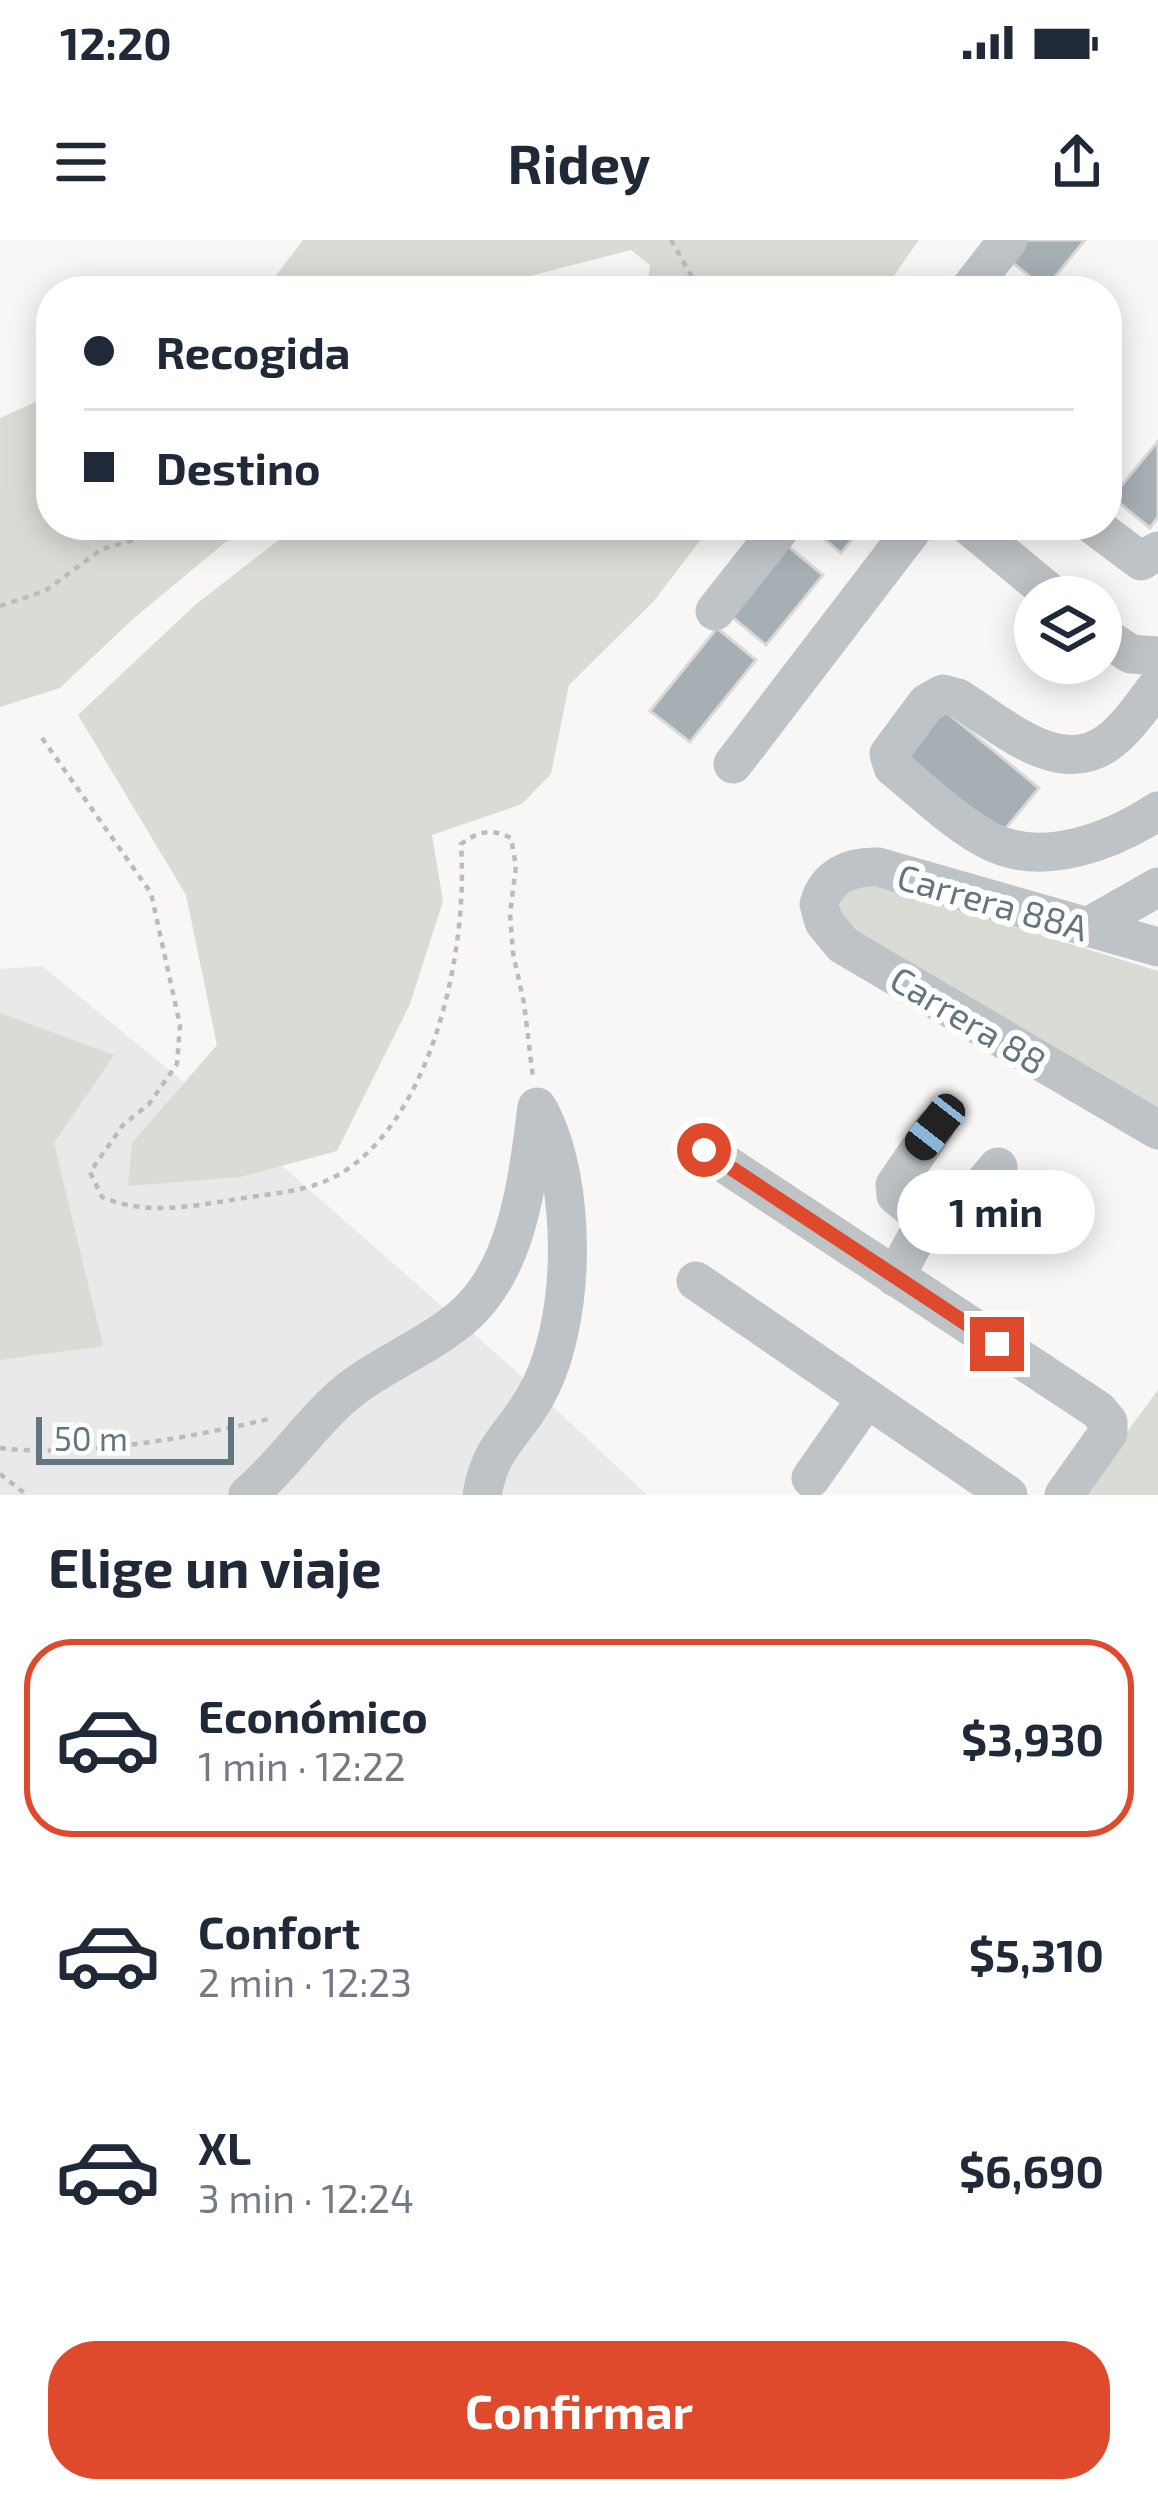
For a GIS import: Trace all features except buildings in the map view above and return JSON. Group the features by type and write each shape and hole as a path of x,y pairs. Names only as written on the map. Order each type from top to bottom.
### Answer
{"street":[{"path":"980,276 1008,240"},
{"path":"715,611 771,540"},
{"path":"734,764 905,540"},
{"path":"986,540 1030,576"},
{"path":"1114,540 1141,561 1158,551"},
{"path":"1122,648 1131,654 1158,656"},
{"path":"1158,685 1120,734 1080,755 1045,753 958,698 943,694 927,703 889,754 893,767 984,838 1021,852 1088,844 1158,811"},
{"name":"Carrera 88A","path":"830,882 854,869 878,867 1158,947"},
{"name":"Carrera 88","path":"830,882 819,904 821,915 843,945 1158,1130"},
{"path":"1085,928 1158,887"},
{"path":"248,1495 276,1472 338,1399 466,1313 495,1277 513,1232 538,1107"},
{"path":"482,1495 487,1463 535,1397 561,1328 569,1275 554,1139 538,1107"},
{"path":"926,1220 896,1195 895,1185 935,1127"},
{"path":"704,1150 1098,1410 1108,1422 1108,1433 1064,1495"},
{"path":"895,1277 926,1220 960,1211 998,1167"},
{"path":"696,1281 1008,1495"},
{"path":"812,1478 867,1398"}],"path":[{"path":"670,240 691,276"},
{"path":"0,606 45,591 102,550 136,540"},
{"path":"42,738 152,892 181,1025 177,1064 148,1104 123,1125 90,1172 102,1197 128,1208 161,1208 296,1193 349,1168 372,1148 406,1101 431,1043 449,982 464,892 461,844 475,834 495,830 512,838 516,866 509,914 538,1107"},
{"path":"0,1448 81,1448 174,1438 284,1415"},
{"path":"0,1474 27,1495"}],"shaded area":[{"path":"303,240 919,240 894,276 649,276 650,265 631,250 530,276 276,276"},
{"path":"36,402 36,540 228,540 60,688 0,707 0,418"},
{"path":"279,540 701,540 654,601 569,685 551,774 522,804 432,835 443,901 410,1004 337,1151 240,1177 128,1186 132,1143 217,1045 186,895 78,715 195,605"},
{"path":"862,886 890,888 1158,971 1158,1112 886,957 840,918 840,897"},
{"path":"42,966 223,1114 508,1364 647,1495 0,1495 0,969"},
{"path":"0,1013 114,1055 54,1143 103,1346 0,1360"},
{"path":"1158,1390 1158,1495 1080,1495"}],"route":[{"path":"704,1150 997,1344"}]}
